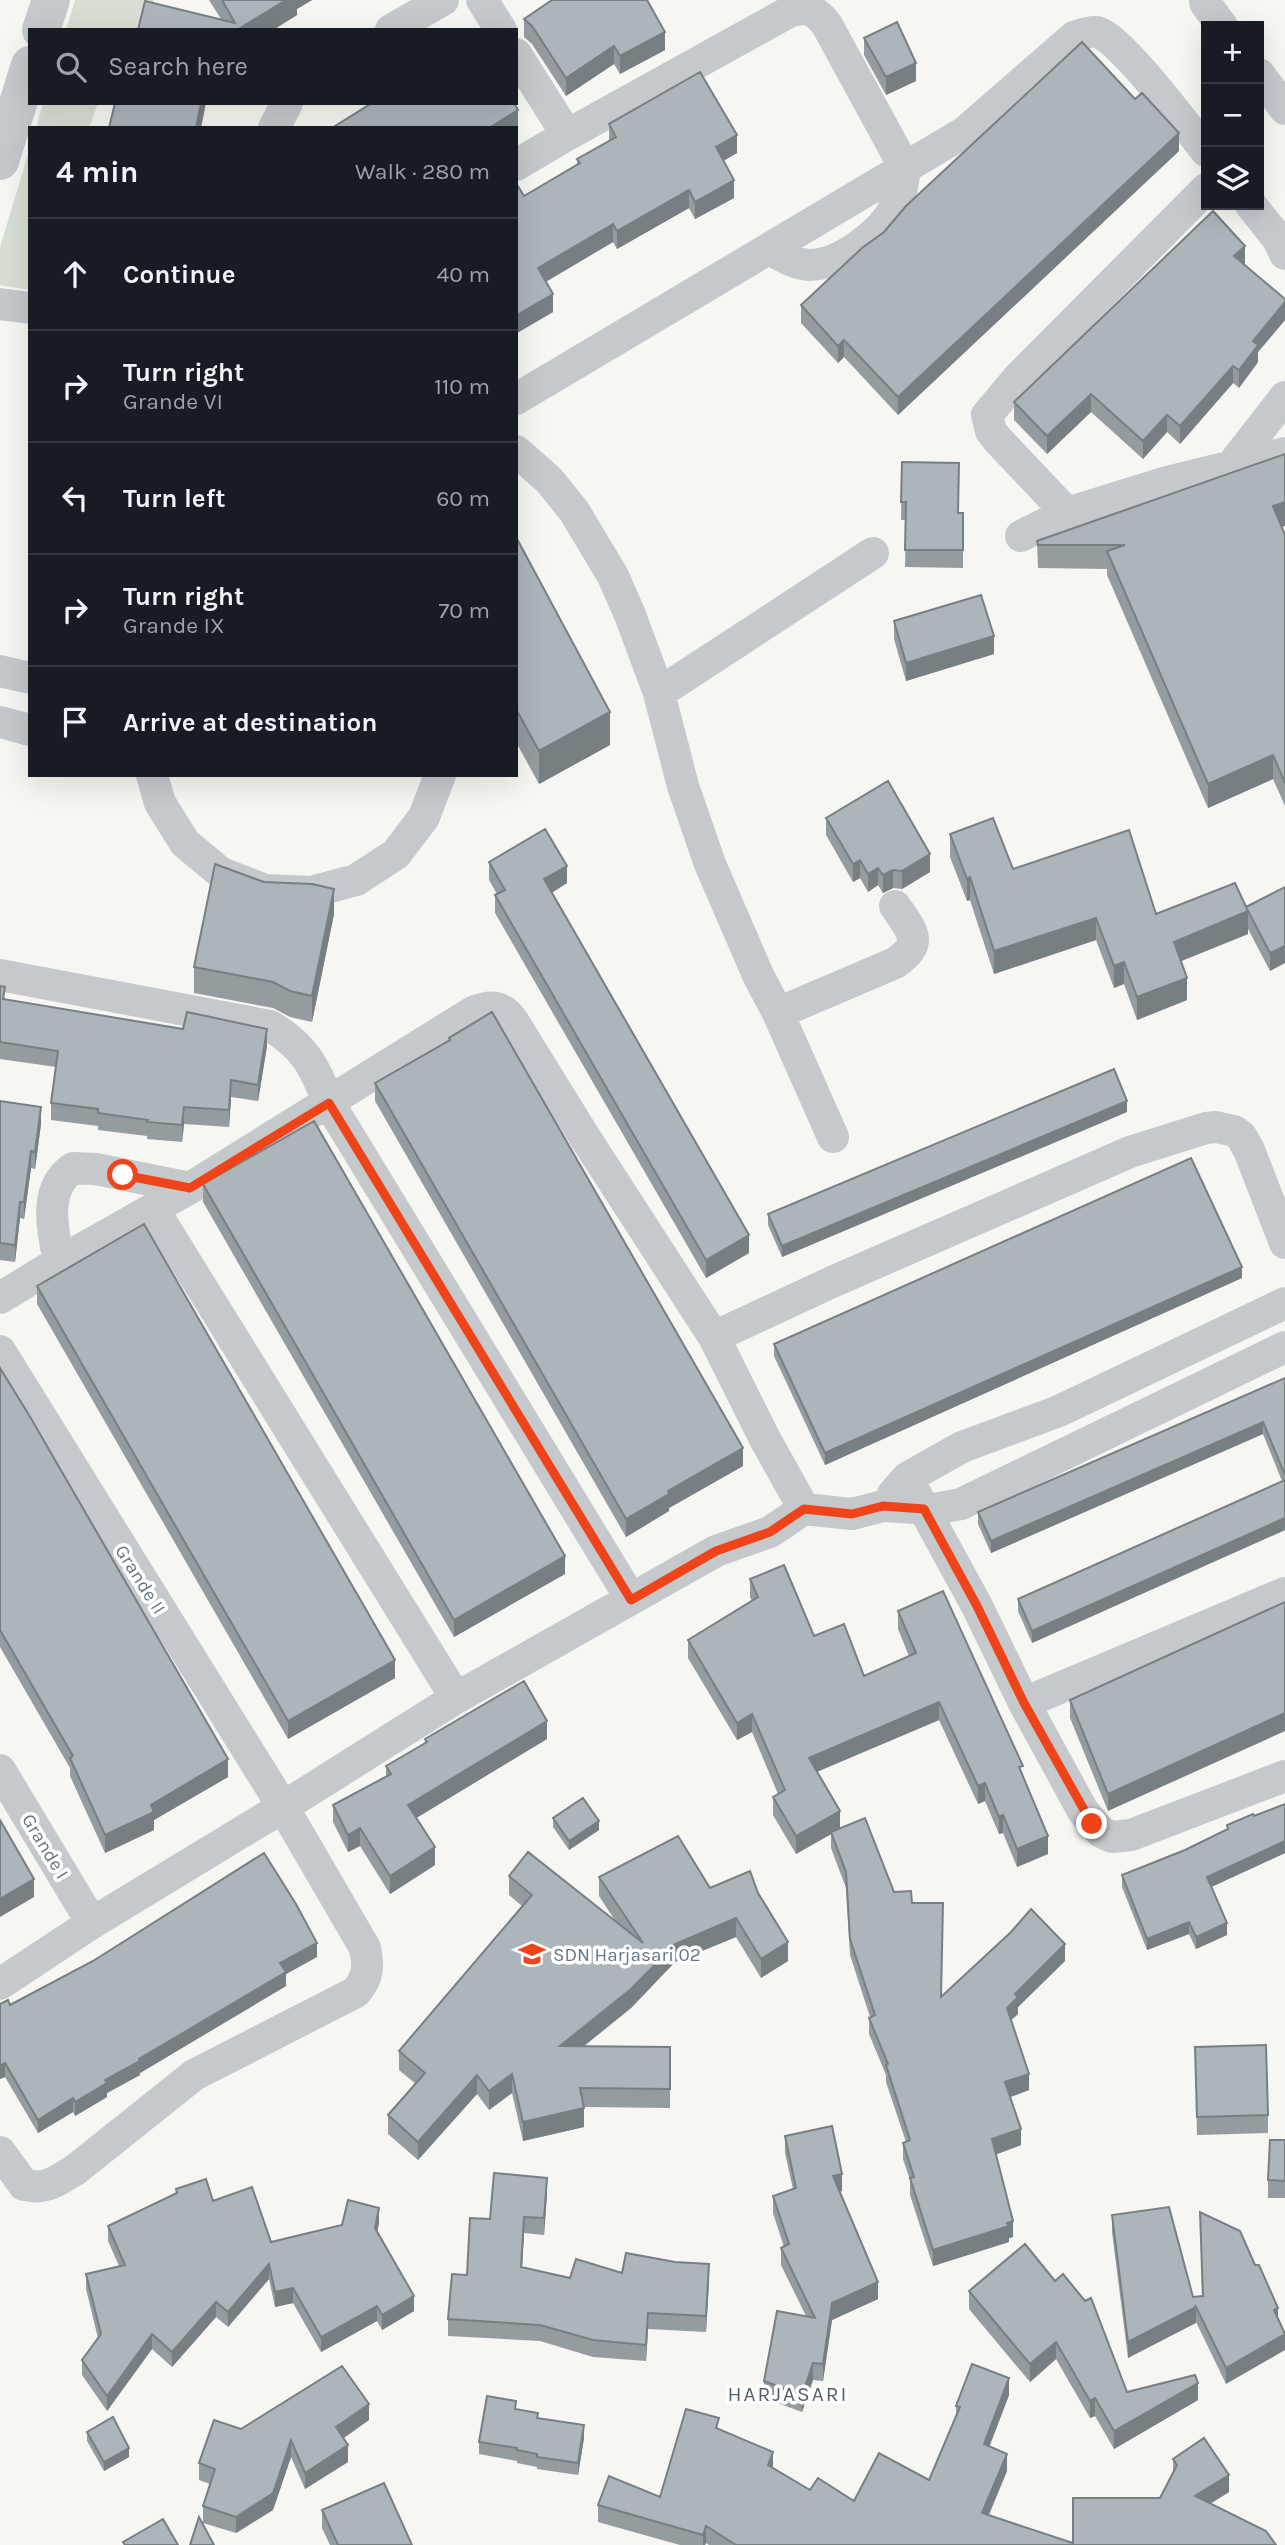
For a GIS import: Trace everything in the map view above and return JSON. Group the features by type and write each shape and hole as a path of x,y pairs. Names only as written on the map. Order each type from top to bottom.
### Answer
{"street":[{"path":"42,28 51,0"},
{"path":"394,28 443,0"},
{"path":"482,0 500,28"},
{"path":"518,164 799,8 810,9 819,14 827,25 905,168 902,191 889,218 872,236 829,261 809,265 790,260 769,249"},
{"path":"518,397 965,132 1074,37 1097,32 1109,38 1130,58 1203,147"},
{"path":"518,57 566,135"},
{"path":"0,160 28,71"},
{"path":"1264,81 1285,109"},
{"path":"275,126 286,105"},
{"path":"1067,513 997,439 991,431 987,415 1018,377 1201,194"},
{"path":"1255,210 1278,239 1285,254"},
{"path":"0,304 28,308"},
{"path":"1233,466 1285,397"},
{"path":"518,453 549,480 574,511 630,615 659,693 683,786 706,852 758,975 778,1013 833,1137"},
{"path":"1021,536 1067,513 1167,482 1285,453"},
{"path":"659,693 873,553"},
{"path":"0,671 28,678"},
{"path":"0,722 28,729"},
{"path":"153,777 160,803 185,843 221,873 265,890 311,892 356,880 396,854 424,817 439,777"},
{"path":"778,1013 908,955 914,946 913,936 895,906"},
{"path":"0,975 270,1026 287,1036 311,1060 329,1103 631,1600"},
{"path":"0,1298 190,1188 473,1012 486,1007 497,1007 506,1012 715,1337 765,1439 804,1509"},
{"path":"715,1337 832,1282 1130,1152 1206,1128 1225,1127 1241,1136 1285,1242"},
{"path":"59,1262 53,1232 53,1205 59,1181 73,1168 96,1169 190,1188"},
{"path":"153,1209 456,1698"},
{"path":"883,1506 907,1478 962,1447 1059,1411 1285,1303"},
{"path":"0,1984 92,1923 456,1698 716,1551 770,1532 804,1509 852,1514 883,1506 924,1509 961,1504 1285,1347"},
{"name":"Grande II","path":"0,1351 283,1807 365,1948 368,1971 356,1992 194,2075 75,2170 45,2187 24,2185 0,2152"},
{"path":"907,1478 1083,1811 1101,1832 1112,1837 1131,1835 1285,1776"},
{"path":"1024,1703 1285,1593"},
{"name":"Grande I","path":"0,1770 92,1923"}],"shaded area":[{"path":"75,0 154,0 139,28 67,28"},
{"path":"42,105 97,105 90,126 37,126"},
{"path":"28,155 28,290 0,285 0,247"}],"building":[{"path":"222,0 286,0 240,28 138,28 145,1 235,23"},
{"path":"552,0 647,0 665,32 620,56 614,46 566,78 532,26 524,19"},
{"path":"897,22 916,63 886,77 864,38"},
{"path":"1082,42 1135,99 1142,93 1179,133 898,397 844,340 838,346 801,305 862,248 884,232 906,206"},
{"path":"700,72 737,135 716,147 734,180 695,202 689,190 617,231 613,224 538,268 553,294 518,314 518,186 524,196 580,163 577,159 616,137 609,124"},
{"path":"115,105 201,105 196,126 109,126"},
{"path":"369,105 515,105 518,110 492,126 335,126"},
{"path":"1213,211 1245,246 1234,256 1285,299 1253,341 1258,345 1239,370 1233,366 1180,426 1167,415 1143,441 1091,394 1047,436 1014,402"},
{"path":"1285,454 1285,502 1273,506 1285,535 1285,783 1273,755 1208,784 1107,551 1125,545 1038,545 1037,541"},
{"path":"902,462 959,463 958,513 963,513 963,550 905,550 906,502 901,502"},
{"path":"518,541 610,712 539,751 518,713"},
{"path":"981,595 994,636 906,663 894,621"},
{"path":"888,781 930,854 902,871 893,870 883,875 878,868 868,874 860,860 853,864 826,818"},
{"path":"993,818 1013,869 1129,830 1156,914 1235,883 1248,911 1174,942 1187,978 1137,997 1124,962 1114,966 1096,918 994,951 970,877 967,879 950,834"},
{"path":"545,829 567,866 544,879 749,1235 706,1260 495,895 505,890 489,862"},
{"path":"215,864 264,882 312,884 334,889 312,996 290,991 273,982 194,967"},
{"path":"1285,887 1285,946 1270,953 1246,907"},
{"path":"0,986 5,987 3,999 183,1029 187,1012 267,1029 258,1085 231,1080 229,1110 184,1107 182,1125 147,1122 148,1120 98,1113 98,1109 51,1103 58,1051 0,1042"},
{"path":"492,1012 743,1448 668,1491 669,1494 626,1519 375,1083 450,1040 449,1038"},
{"path":"1114,1069 1127,1101 782,1246 768,1214"},
{"path":"0,1101 41,1107 24,1202 20,1202 15,1245 0,1243"},
{"path":"314,1121 565,1556 454,1620 203,1184"},
{"path":"1191,1158 1242,1267 825,1453 774,1344"},
{"path":"144,1224 395,1660 288,1721 37,1286"},
{"path":"0,1368 228,1759 151,1805 154,1812 105,1835 70,1758 73,1756 0,1630"},
{"path":"1285,1378 1285,1475 1263,1422 991,1541 978,1512"},
{"path":"1285,1480 1285,1518 1032,1631 1018,1599"},
{"path":"784,1565 814,1636 844,1624 864,1676 916,1653 898,1611 943,1591 1023,1766 1019,1767 1048,1836 1017,1849 1003,1815 999,1817 985,1783 978,1786 939,1702 809,1758 840,1811 796,1836 773,1797 785,1790 752,1714 737,1723 688,1640 758,1597 750,1579"},
{"path":"1285,1602 1285,1713 1108,1794 1070,1700"},
{"path":"524,1681 547,1721 408,1805 435,1847 390,1876 360,1828 348,1835 333,1805 391,1774 386,1766 427,1742 425,1739"},
{"path":"583,1798 599,1821 569,1841 553,1818"},
{"path":"1285,1804 1285,1841 1207,1877 1227,1923 1196,1937 1189,1922 1147,1939 1122,1875 1185,1850 1228,1829 1227,1825"},
{"path":"865,1818 894,1892 911,1891 912,1903 943,1903 941,1997 1011,1932 1031,1909 1065,1944 1015,1994 1018,1997 1007,2008 1029,2074 1005,2082 1021,2129 992,2139 1013,2221 1007,2223 1009,2226 933,2250 910,2178 914,2177 903,2143 910,2140 886,2065 888,2064 869,2018 875,2015 850,1939 846,1872 831,1832"},
{"path":"0,1820 34,1879 0,1899"},
{"path":"678,1836 710,1888 750,1871 758,1893 788,1942 761,1959 736,1918 675,1944 631,1989 560,2046 670,2047 670,2089 580,2088 584,2108 523,2122 512,2074 489,2091 477,2075 418,2142 388,2115 425,2073 399,2051 532,1895 509,1876 528,1852 643,1943 599,1877"},
{"path":"264,1853 317,1943 280,1963 286,1972 105,2080 107,2083 75,2102 73,2098 38,2120 5,2063 0,2066 0,2004 8,2000 10,2005 93,1961"},
{"path":"1266,2045 1268,2115 1197,2117 1195,2047"},
{"path":"832,2126 842,2174 833,2176 878,2282 832,2303 823,2364 813,2363 802,2395 764,2381 777,2311 815,2318 781,2248 789,2244 773,2196 796,2188 785,2136"},
{"path":"1270,2140 1285,2140 1285,2181 1268,2180"},
{"path":"494,2173 547,2178 544,2218 524,2217 521,2267 570,2278 576,2259 622,2273 626,2253 675,2262 709,2264 706,2316 648,2313 646,2345 593,2340 540,2325 448,2319 452,2274 467,2275 470,2218 490,2219"},
{"path":"206,2179 213,2201 252,2187 271,2242 342,2225 348,2200 379,2208 375,2228 414,2296 382,2315 377,2306 321,2337 293,2288 275,2292 269,2264 228,2312 216,2302 172,2352 152,2334 107,2396 82,2360 101,2334 86,2274 125,2265 108,2226 177,2193 176,2189"},
{"path":"1169,2207 1193,2297 1203,2296 1200,2212 1240,2231 1278,2308 1274,2310 1285,2334 1226,2368 1196,2307 1128,2342 1112,2215"},
{"path":"1025,2244 1055,2281 1063,2274 1085,2301 1091,2298 1127,2392 1195,2375 1198,2383 1114,2431 1095,2398 1090,2401 1056,2342 1030,2364 969,2291"},
{"path":"972,2364 1009,2378 984,2444 1007,2454 982,2513 1073,2543 1073,2498 1160,2498 1177,2465 1173,2459 1204,2438 1229,2475 1195,2496 1266,2531 1276,2545 736,2545 706,2526 703,2535 598,2505 609,2476 660,2497 686,2409 719,2418 716,2428 773,2452 768,2465 810,2490 818,2478 854,2501 879,2453 929,2480 960,2407 956,2406"},
{"path":"342,2366 369,2404 336,2427 348,2445 305,2473 291,2440 273,2493 236,2517 203,2506 215,2469 199,2463 214,2420 241,2429"},
{"path":"487,2396 516,2401 515,2409 538,2413 537,2418 584,2425 578,2463 537,2457 537,2454 517,2448 479,2442"},
{"path":"113,2417 129,2448 104,2462 87,2432"},
{"path":"384,2483 412,2545 338,2545 322,2510"},
{"path":"199,2517 214,2545 190,2545"},
{"path":"163,2519 178,2545 125,2545 123,2542"}],"place":[{"name":"SDN Harjasari 02","path":"532,1954"}],"district":[{"name":"HARJASARI","path":"788,2394"}],"route":[{"path":"123,1175 190,1188 329,1103 631,1600 716,1551 770,1532 804,1509 852,1514 883,1506 924,1509 977,1606 1024,1703 1092,1824"}]}
